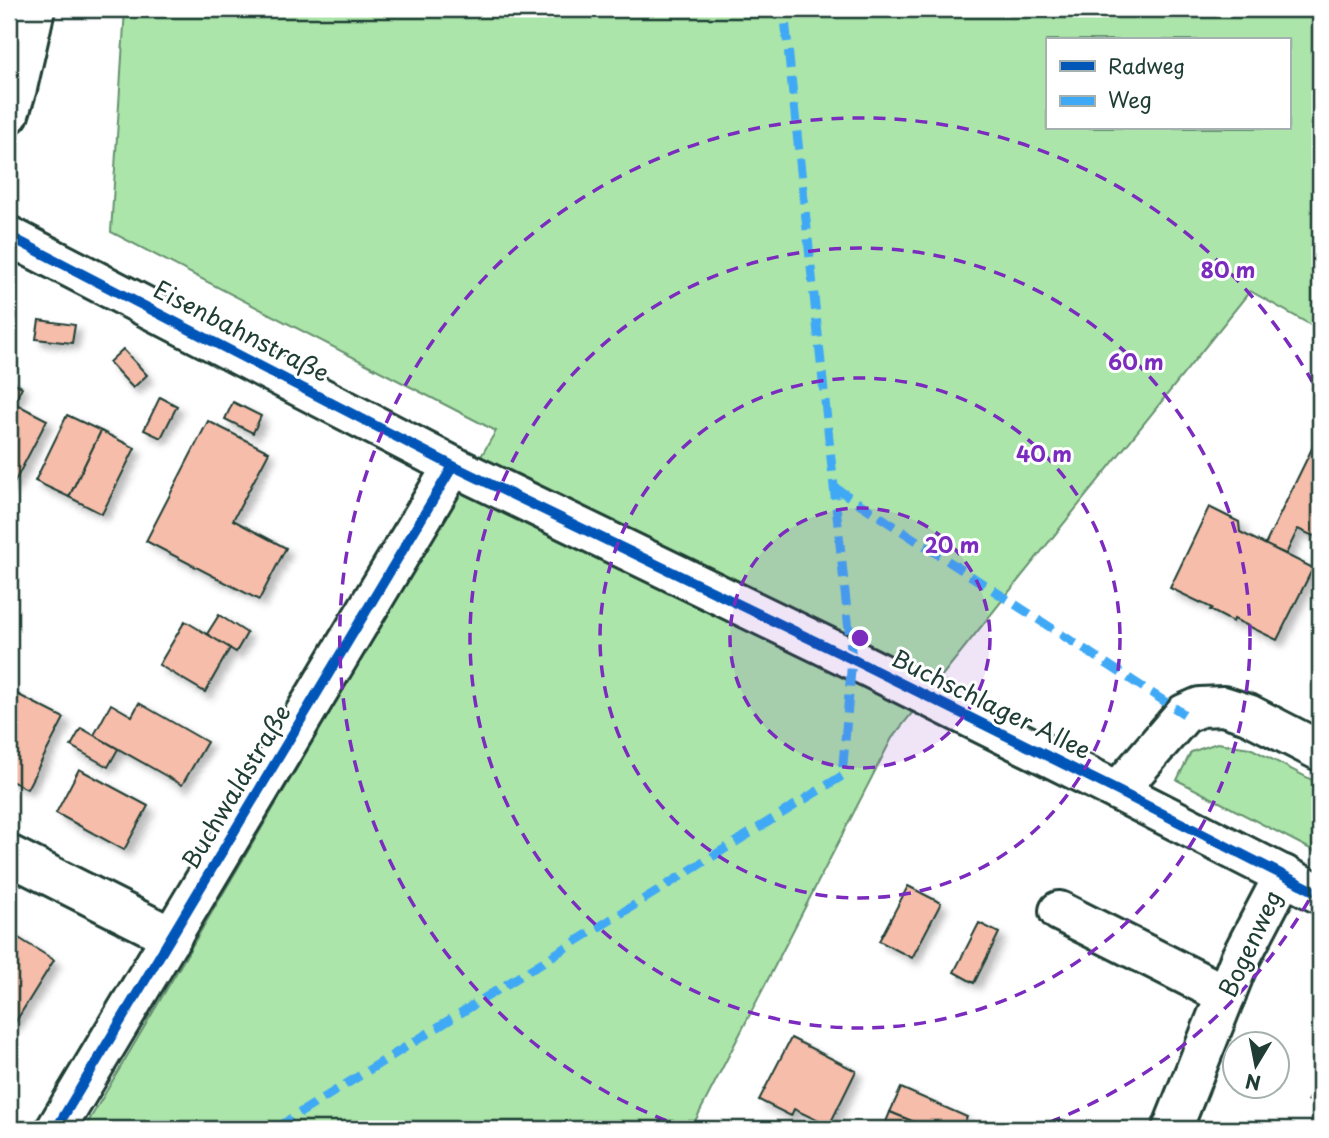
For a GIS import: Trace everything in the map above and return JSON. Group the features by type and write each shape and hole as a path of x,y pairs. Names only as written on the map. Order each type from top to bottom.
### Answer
{"street":[{"path":"9,114 35,9"},
{"name":"Eisenbahnstraße","path":"9,236 453,466"},
{"name":"Buchschlager Allee","path":"453,466 852,659 1320,894"},
{"name":"Buchwaldstraße","path":"56,1129 453,466"},
{"path":"1118,791 1184,714 1200,708 1223,706 1248,714 1320,751"},
{"path":"9,855 172,937"},
{"name":"Bogenweg","path":"1172,1129 1240,959 1284,875"},
{"path":"1059,911 1226,995"}],"green space":[{"path":"125,9 1320,9 1320,330 1250,291 892,738 691,1129 84,1129 496,431 111,232"},
{"path":"1217,743 1250,748 1320,784 1320,854 1177,780 1191,752"}],"building":[{"path":"39,320 75,325 72,343 36,339"},
{"path":"123,349 147,375 133,388 109,362"},
{"path":"9,380 22,387 14,403 47,420 12,487 9,485"},
{"path":"160,397 177,406 161,438 144,430"},
{"path":"233,402 261,416 253,433 225,419"},
{"path":"67,415 101,431 69,497 35,481"},
{"path":"208,421 269,452 233,520 286,548 259,600 146,541"},
{"path":"101,431 135,448 102,514 69,497"},
{"path":"1320,432 1320,539 1298,529 1286,554 1265,545"},
{"path":"1209,507 1239,522 1240,532 1313,568 1277,640 1234,619 1233,622 1210,610 1212,608 1170,588"},
{"path":"219,615 247,633 236,652 207,634"},
{"path":"185,621 230,648 205,692 159,665"},
{"path":"9,690 64,718 27,789 9,780"},
{"path":"139,703 207,742 182,785 94,735 111,704 132,716"},
{"path":"81,728 118,749 108,767 71,746"},
{"path":"79,769 148,806 124,850 56,813"},
{"path":"908,886 941,903 912,958 879,941"},
{"path":"979,923 999,933 974,983 954,972"},
{"path":"9,932 54,960 13,1026 9,1024"},
{"path":"791,1038 856,1071 829,1126 794,1109 791,1116 759,1100"},
{"path":"1320,1076 1320,1107 1308,1100"},
{"path":"901,1088 967,1117 961,1129 931,1129 890,1112"},
{"path":"890,1112 931,1129 883,1129"}],"marked path":[{"path":"277,1129 842,776 852,659 784,9"},
{"path":"834,487 1184,714"}],"cycle path":[{"path":"9,236 453,466 852,659 1320,894"},
{"path":"56,1129 453,466"}]}
